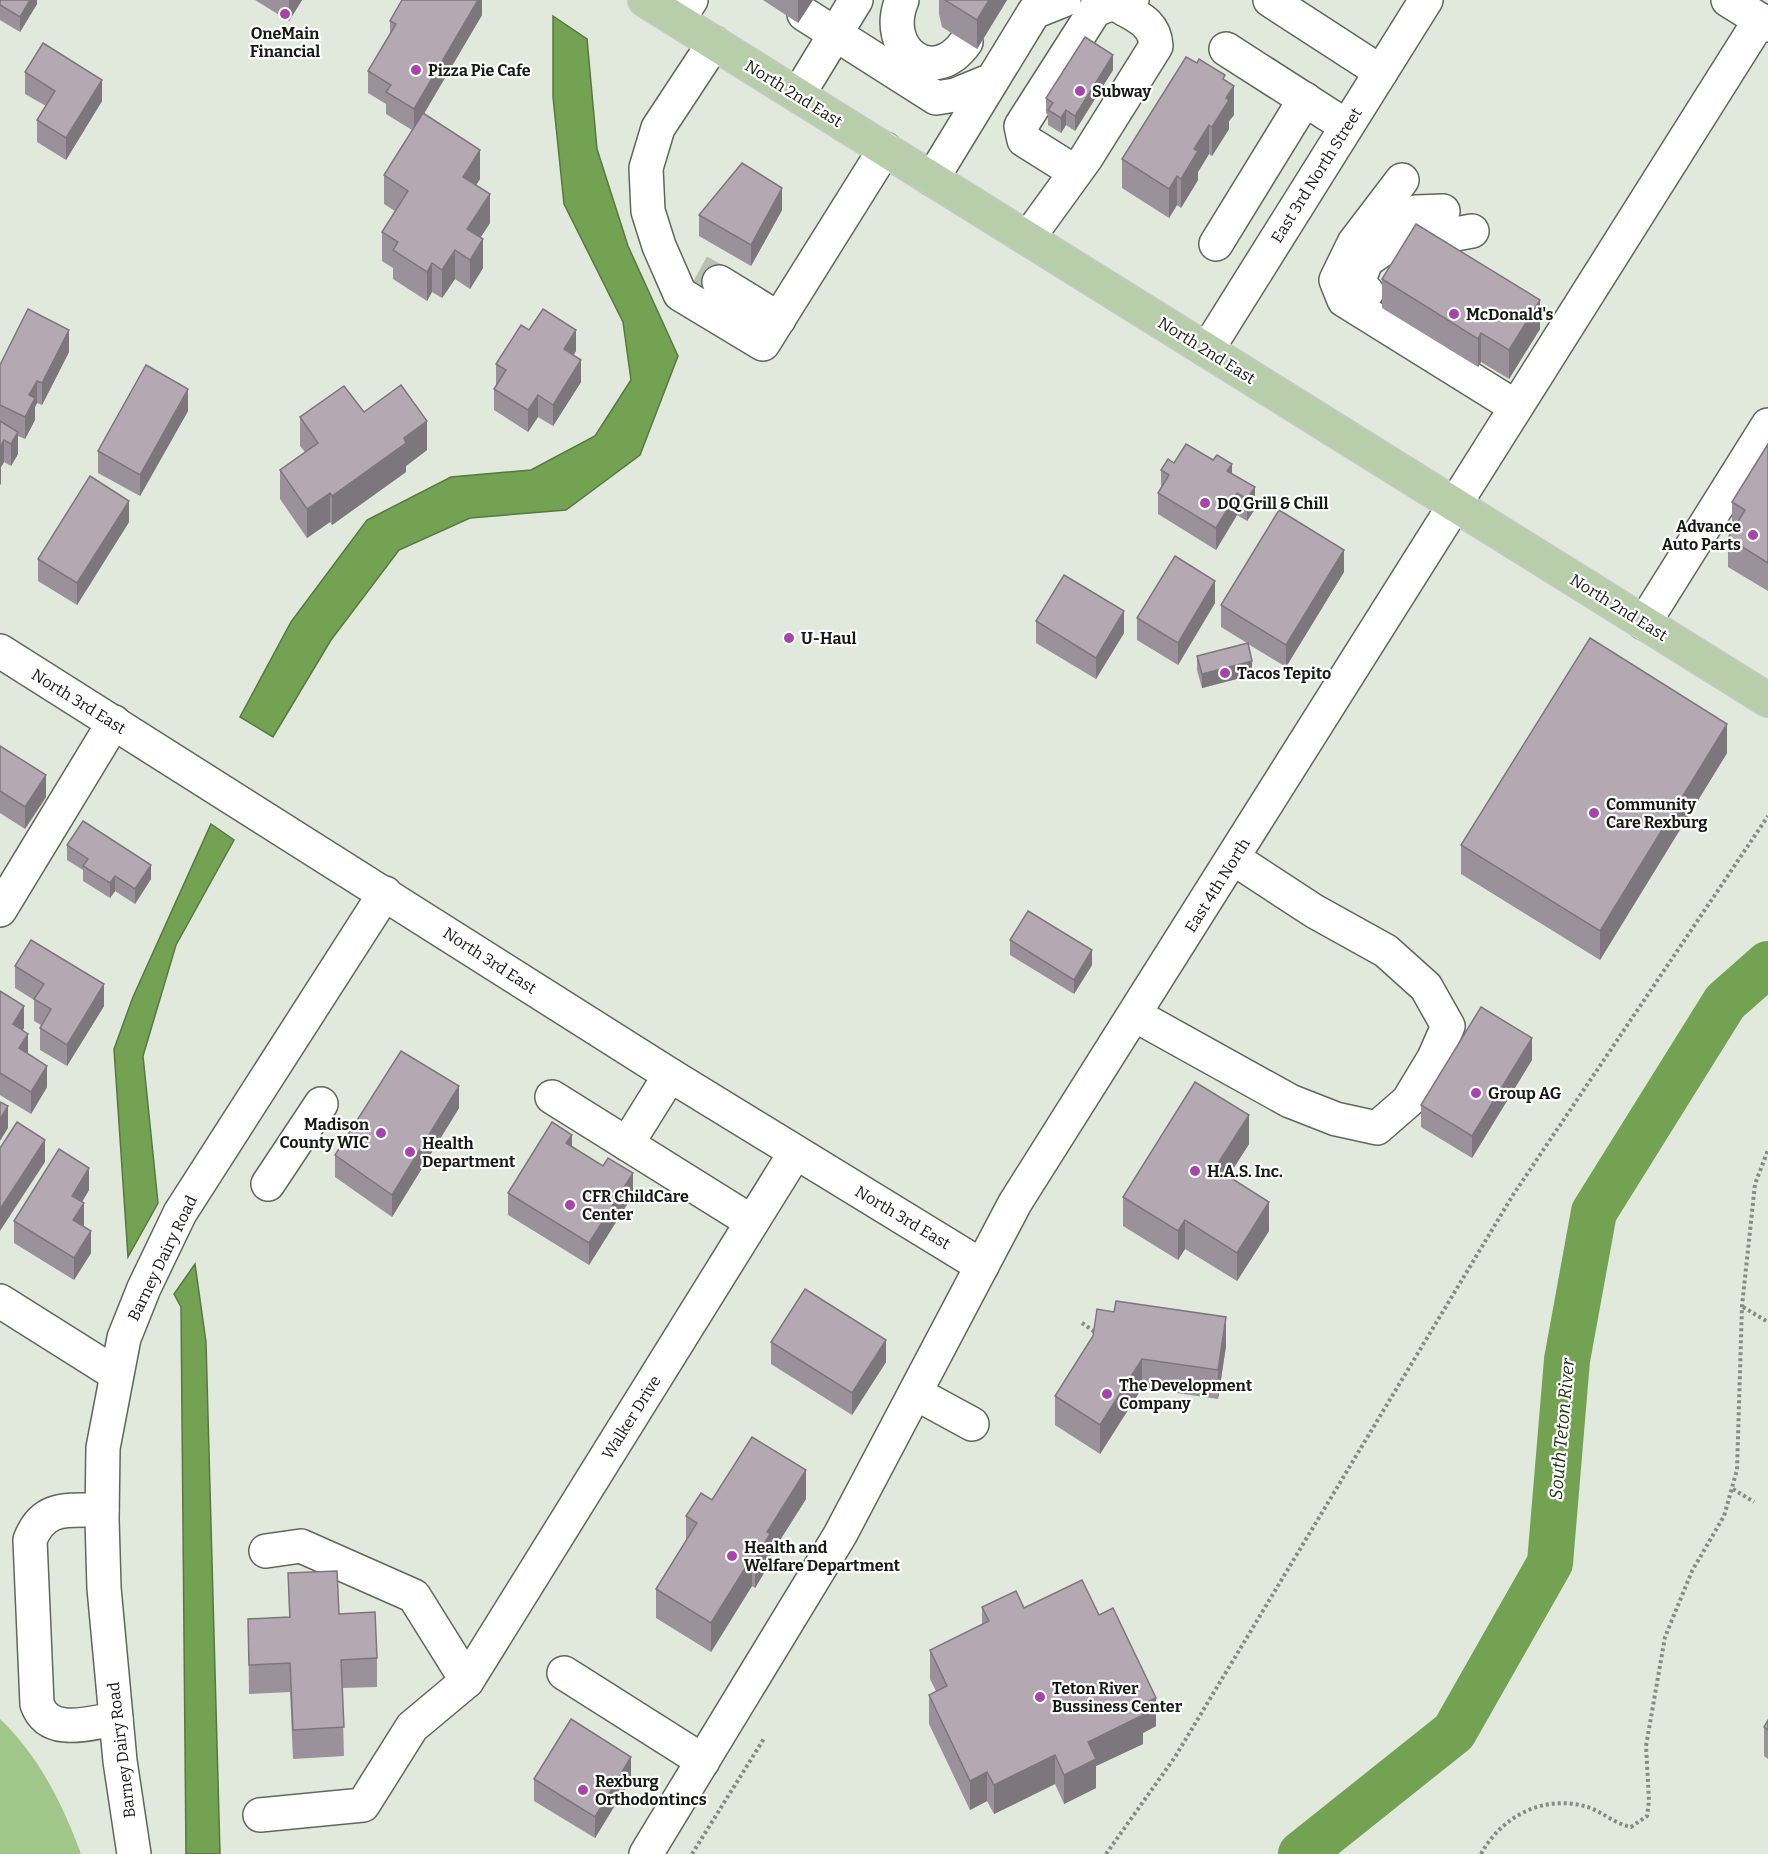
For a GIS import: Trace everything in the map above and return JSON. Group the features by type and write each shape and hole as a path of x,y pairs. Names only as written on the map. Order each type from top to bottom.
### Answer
{"main road":[{"name":"North 2nd East","path":"645,0 685,10 714,43 1768,700"}],"street":[{"path":"902,0 897,12 896,29 901,45 911,57 926,63 943,62 957,55 966,42"},
{"path":"932,179 1037,6 1064,0"},
{"path":"1270,0 1381,72"},
{"name":"East 3rd North Street","path":"1207,350 1426,0"},
{"path":"1728,0 1764,22"},
{"path":"1028,238 1075,172 1156,46 1155,33 1129,5 1113,3 1095,10 1021,126 1024,140 1075,172"},
{"path":"804,14 843,11 936,98 955,95 992,80"},
{"path":"798,95 843,11"},
{"name":"East 4th North","path":"646,1854 840,1535 1015,1203 1520,402 1764,22"},
{"path":"714,43 658,128 646,168 648,211 658,246 680,294 763,344 885,149"},
{"path":"1226,49 1346,126"},
{"path":"1216,244 1305,99"},
{"path":"1402,180 1354,243 1336,280 1344,300 1520,402"},
{"path":"1443,211 1416,212 1391,219 1366,261 1358,283 1377,303 1520,402"},
{"path":"1366,261 1386,248 1472,231"},
{"path":"658,246 778,319"},
{"path":"1644,623 1768,425"},
{"name":"North 3rd East","path":"0,651 385,893 670,1076 982,1266"},
{"path":"0,910 114,722"},
{"path":"1135,1015 1290,1101 1336,1119 1377,1128 1408,1101 1434,1058 1448,1026 1426,987 1386,951 1314,911 1233,858"},
{"name":"Barney Dairy Road","path":"134,1854 116,1719 104,1588 102,1510 103,1448 124,1338 144,1288 180,1213 385,893"},
{"path":"627,1144 670,1076"},
{"path":"552,1097 752,1222"},
{"path":"268,1184 321,1104"},
{"name":"Walker Drive","path":"260,1815 363,1805 412,1727 467,1681 795,1153"},
{"path":"0,1301 116,1374"},
{"path":"915,1393 972,1424"},
{"path":"102,1510 56,1511 46,1515 35,1527 30,1540 37,1704 40,1713 55,1724 65,1726 116,1719"},
{"path":"266,1551 301,1546 414,1596 467,1681"},
{"path":"564,1673 703,1761"}],"path":[{"path":"1106,1854 1174,1757 1513,1195 1768,816"},
{"path":"1481,1854 1500,1828 1517,1816 1546,1802 1583,1806 1602,1813 1621,1826 1631,1827 1647,1816 1649,1801 1646,1746 1665,1637 1692,1571 1724,1516 1737,1470 1742,1306 1755,1184 1768,1150"},
{"path":"1742,1306 1768,1322"},
{"path":"1082,1323 1102,1337"},
{"path":"1733,1489 1754,1502"},
{"path":"692,1854 765,1737"}],"shaded area":[{"path":"553,16 587,39 597,149 628,246 678,356 640,455 566,510 470,518 399,550 331,640 273,737 240,717 291,622 367,520 451,477 531,470 595,436 631,380 623,322 564,204 553,97"},
{"path":"211,824 234,840 176,945 143,1056 158,1203 128,1257 114,1049 133,997"},
{"path":"195,1264 206,1342 220,1854 186,1854 181,1307 174,1294"},
{"path":"0,1719 14,1733 38,1765 58,1800 81,1854 0,1854"}],"building":[{"path":"0,0 30,0 20,17 0,5"},
{"name":"Pizza Pie Cafe","path":"402,0 478,0 414,109 386,92 391,85 368,71 396,24 390,21"},
{"path":"945,0 989,0 977,20"},
{"name":"Subway","path":"1085,37 1113,55 1075,116 1066,110 1061,118 1048,110 1053,103 1046,98"},
{"path":"43,43 102,80 66,138 37,120 55,91 25,72"},
{"path":"1186,57 1197,63 1199,59 1225,75 1223,79 1234,86 1226,98 1229,100 1212,127 1209,125 1194,149 1198,151 1181,179 1177,176 1169,189 1122,159"},
{"path":"423,113 480,150 463,177 490,194 467,229 483,239 470,260 455,250 442,270 432,263 427,272 393,250 398,242 382,232 408,191 384,175"},
{"path":"742,163 782,188 751,245 699,215"},
{"path":"1416,224 1540,300 1509,350 1481,333 1478,339 1382,279"},
{"path":"28,309 69,330 42,383 37,381 29,395 35,398 25,417 0,405 0,365"},
{"path":"543,309 576,330 564,349 581,360 553,405 538,395 528,410 494,389 506,370 496,364 521,325 529,330"},
{"path":"146,365 188,389 140,475 98,451"},
{"path":"401,385 427,421 404,438 406,443 332,496 330,493 307,509 280,470 318,443 300,417 344,386 364,412"},
{"path":"0,421 18,432 11,444 4,440 0,447"},
{"path":"1186,444 1213,460 1217,455 1232,464 1227,471 1255,487 1247,499 1237,493 1216,528 1158,493 1169,475 1161,470 1168,459 1174,463"},
{"name":"Advance Auto Parts","path":"1768,444 1768,563 1728,538 1745,510 1732,502"},
{"path":"90,476 129,501 77,583 38,559"},
{"path":"1279,510 1344,550 1286,645 1221,605"},
{"path":"1175,556 1215,581 1178,643 1137,618"},
{"path":"1064,575 1124,611 1096,658 1036,621"},
{"name":"Community Care Rexburg","path":"1590,638 1727,724 1600,931 1461,845"},
{"path":"1248,643 1252,661 1202,674 1197,656"},
{"path":"0,746 46,775 25,807 0,791"},
{"path":"83,821 151,865 135,889 115,876 110,883 83,866 88,859 67,845"},
{"path":"1028,911 1092,950 1074,980 1010,940"},
{"path":"31,940 104,984 67,1045 40,1028 51,1009 34,999 44,984 15,966"},
{"path":"0,991 24,1006 13,1024 28,1034 19,1048 47,1066 31,1092 0,1073"},
{"name":"Group AG","path":"1481,1007 1532,1038 1472,1136 1421,1105"},
{"path":"401,1051 459,1086 392,1195 335,1155"},
{"name":"H.A.S. Inc.","path":"1195,1082 1249,1115 1215,1168 1269,1202 1237,1253 1185,1220 1178,1231 1123,1197"},
{"path":"0,1102 8,1106 0,1119"},
{"path":"17,1122 45,1140 0,1209 0,1148"},
{"name":"CFR ChildCare Center","path":"552,1122 572,1135 566,1143 603,1166 608,1158 633,1173 589,1243 508,1193"},
{"path":"59,1149 89,1168 72,1196 84,1203 73,1220 91,1231 74,1258 14,1221"},
{"path":"805,1289 886,1340 852,1393 771,1342"},
{"path":"1116,1301 1226,1317 1218,1370 1142,1359 1100,1425 1055,1396 1093,1336 1097,1309 1114,1312"},
{"name":"Health and Welfare Department","path":"752,1437 806,1470 767,1532 770,1534 755,1559 752,1557 711,1623 656,1589 697,1523 686,1516 701,1493 712,1500"},
{"path":"337,1571 339,1614 375,1612 377,1658 341,1660 344,1727 293,1730 290,1663 249,1665 248,1619 290,1617 288,1573"},
{"name":"Teton River Bussiness Center","path":"1082,1580 1099,1615 1113,1608 1156,1698 1138,1706 1143,1715 1088,1742 1096,1759 1064,1775 1055,1755 994,1785 987,1772 970,1781 929,1695 947,1686 930,1650 989,1621 982,1607 1016,1591 1024,1608"},
{"name":"Rexburg Orthodontincs","path":"571,1719 631,1757 595,1817 534,1779"}],"waterway":[{"name":"South Teton River","path":"1301,1854 1454,1732 1550,1563 1567,1360 1594,1212 1725,1002 1768,964"}],"tunnel":[{"path":"699,271 719,282"}],"place":[{"name":"OneMain Financial","path":"285,14"},
{"name":"Pizza Pie Cafe","path":"416,70"},
{"name":"Subway","path":"1080,91"},
{"name":"McDonald's","path":"1454,314"},
{"name":"DQ Grill & Chill","path":"1205,503"},
{"name":"Advance Auto Parts","path":"1753,535"},
{"name":"U-Haul","path":"789,638"},
{"name":"Tacos Tepito","path":"1225,673"},
{"name":"Community Care Rexburg","path":"1594,813"},
{"name":"Group AG","path":"1476,1093"},
{"name":"Madison County WIC","path":"381,1133"},
{"name":"Health Department","path":"410,1152"},
{"name":"H.A.S. Inc.","path":"1195,1171"},
{"name":"CFR ChildCare Center","path":"570,1205"},
{"name":"The Development Company","path":"1107,1394"},
{"name":"Health and Welfare Department","path":"732,1556"},
{"name":"Teton River Bussiness Center","path":"1040,1697"},
{"name":"Rexburg Orthodontincs","path":"583,1790"}]}
